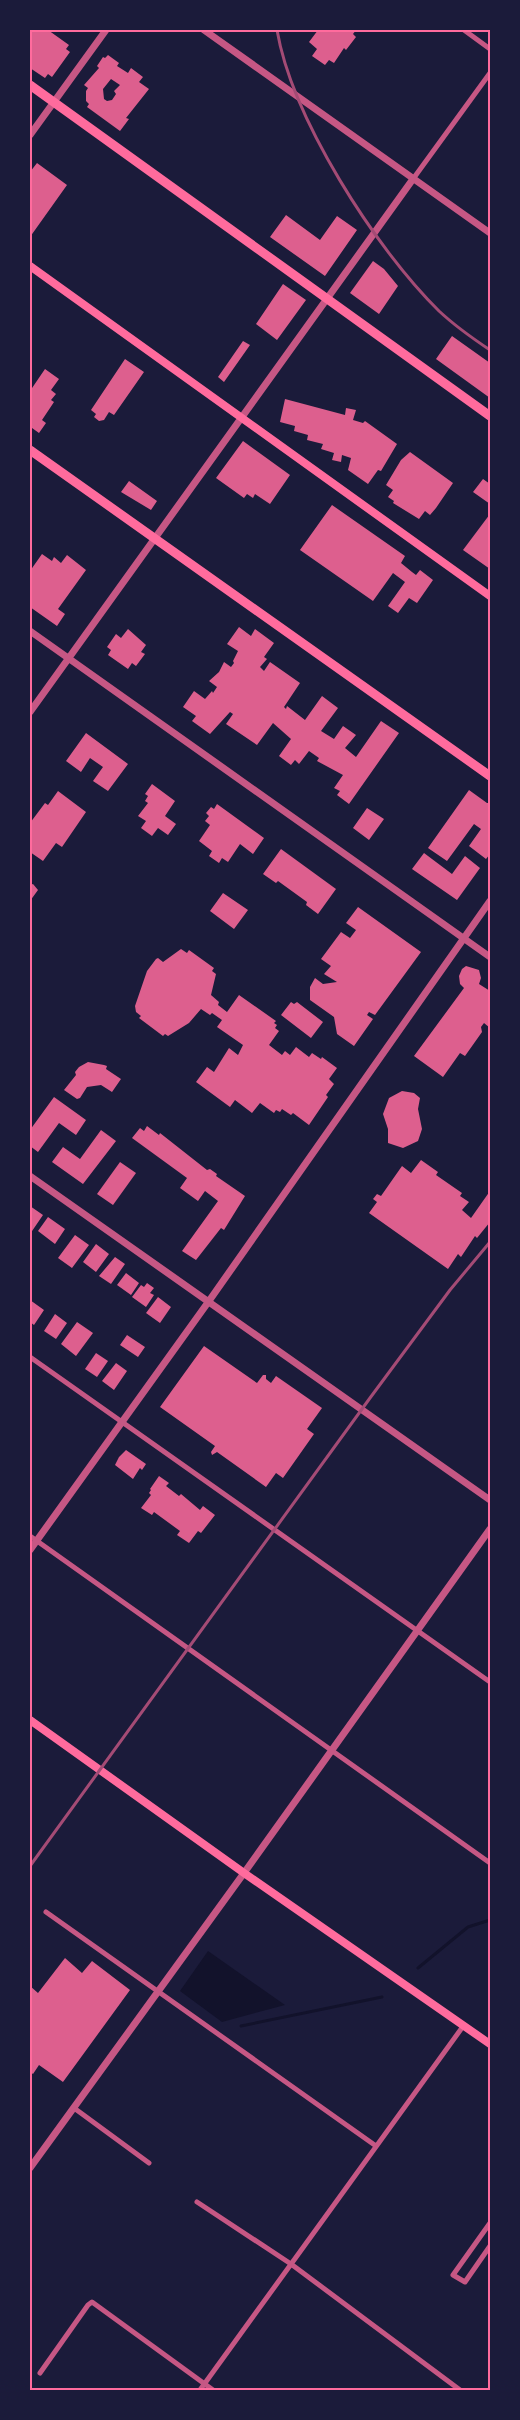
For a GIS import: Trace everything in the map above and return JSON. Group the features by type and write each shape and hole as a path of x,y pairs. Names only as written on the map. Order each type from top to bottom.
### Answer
{"main road":[{"path":"30,85 490,416"},
{"path":"30,266 490,596"},
{"path":"30,450 490,776"},
{"path":"30,1720 244,1873 490,2044"}],"street":[{"path":"30,135 106,30"},
{"path":"204,30 490,233"},
{"path":"464,30 490,49"},
{"path":"30,712 490,73"},
{"path":"30,631 490,957"},
{"path":"30,1550 209,1301 490,901"},
{"path":"30,1176 490,1500"},
{"path":"30,1357 490,1682"},
{"path":"30,2168 490,1529"},
{"path":"30,1536 490,1862"},
{"path":"46,1912 376,2146"},
{"path":"200,2390 464,2025"},
{"path":"74,2108 149,2163"},
{"path":"197,2202 291,2264 460,2390"},
{"path":"490,2223 453,2275 465,2282 490,2246"},
{"path":"40,2373 92,2302 213,2390"}],"shaded area":[{"path":"208,1951 285,2005 222,2022 180,1991"}],"building":[{"path":"30,30 48,30 69,45 66,49 70,52 52,77 48,74 45,78 30,68"},
{"path":"318,30 356,30 353,34 356,37 346,50 344,48 334,63 329,60 325,65 312,56 317,49 309,42"},
{"path":"108,55 119,63 117,66 128,73 131,68 143,77 139,82 149,89 126,118 129,119 120,131 87,107 89,104 86,101 86,91 88,88 84,85 99,68 97,66 103,57 105,58","holes":["111,79 120,85 114,91 116,94 112,100 107,101 104,99 103,89"]},
{"path":"37,163 67,185 30,237 30,172"},
{"path":"286,215 320,240 337,216 357,230 325,276 270,237"},
{"path":"373,261 384,269 398,286 379,314 350,293"},
{"path":"283,284 306,300 277,340 256,324"},
{"path":"452,336 490,363 490,398 436,359"},
{"path":"243,341 250,345 224,382 218,377"},
{"path":"125,359 144,372 114,415 109,412 104,420 99,421 94,417 96,414 91,410"},
{"path":"45,369 59,379 51,390 56,394 51,400 54,402 42,420 46,423 39,433 32,428 30,431 30,391"},
{"path":"285,399 345,415 346,408 356,410 353,420 363,423 365,421 397,444 381,471 378,470 368,484 348,470 351,458 342,455 341,462 332,460 334,453 321,449 323,444 307,440 308,435 294,431 295,426 280,422"},
{"path":"243,441 290,475 270,504 255,494 253,498 247,494 244,498 216,478"},
{"path":"410,452 453,483 430,515 425,511 419,519 393,503 394,501 388,497 393,490 386,485 401,460"},
{"path":"483,479 490,484 490,504 473,492"},
{"path":"129,481 157,501 151,510 121,492"},
{"path":"332,505 405,556 401,563 416,575 420,570 433,580 417,603 409,598 398,613 388,606 405,582 393,573 373,601 300,550"},
{"path":"490,514 490,569 463,550"},
{"path":"42,554 52,561 54,557 61,563 67,555 86,570 58,609 65,614 57,626 30,607 30,571"},
{"path":"239,627 251,636 255,629 274,643 264,657 267,659 260,667 264,671 270,662 300,683 284,707 286,709 287,706 305,720 322,696 338,708 321,731 334,739 343,726 356,735 345,748 356,757 381,721 399,733 349,804 337,795 340,791 334,788 343,775 317,761 319,758 309,751 299,764 295,760 291,765 279,756 291,739 273,723 257,745 226,724 233,714 230,712 210,734 192,721 196,716 183,707 194,691 205,699 212,691 213,693 217,687 209,681 219,672 224,662 231,667 234,663 233,661 238,651 227,644"},
{"path":"128,629 146,645 141,652 145,654 136,666 132,663 128,669 108,655 111,650 107,647 116,634 121,638"},
{"path":"86,733 128,764 108,791 93,781 103,767 90,758 81,772 66,761"},
{"path":"152,784 175,801 165,816 176,824 168,835 158,828 152,836 141,828 146,821 138,816 148,803 145,801 148,796 145,794"},
{"path":"469,790 487,803 490,803 490,854 486,859 469,846 481,829 474,824 447,861 428,848"},
{"path":"58,791 86,812 62,847 56,843 43,861 30,852 30,823 45,803 48,805"},
{"path":"217,804 264,838 253,854 240,844 228,862 222,858 219,863 209,856 212,851 199,841 210,825 205,821 209,816 206,813 211,807 214,809"},
{"path":"367,808 384,819 369,840 353,828"},
{"path":"281,849 336,889 318,914 306,905 307,902 278,881 276,883 263,874"},
{"path":"424,853 452,874 465,856 480,868 457,900 412,869"},
{"path":"33,884 38,890 30,901 30,885"},
{"path":"223,893 248,910 234,929 210,911"},
{"path":"358,907 421,952 375,1015 369,1012 367,1015 373,1019 354,1046 337,1034 334,1017 310,1000 310,987 315,978 323,984 337,982 324,974 331,966 321,959 341,932 350,938 356,930 346,923"},
{"path":"181,949 187,953 189,950 214,968 212,971 216,974 211,995 219,1002 218,1005 227,1012 239,995 276,1021 274,1023 277,1025 275,1028 279,1031 269,1045 282,1055 285,1051 290,1055 296,1047 309,1057 312,1053 321,1059 322,1057 337,1068 329,1079 334,1084 326,1095 328,1097 309,1125 293,1113 291,1115 282,1109 280,1112 276,1110 274,1113 260,1103 252,1113 235,1100 230,1107 196,1082 207,1067 214,1072 229,1048 238,1055 243,1045 217,1027 222,1020 212,1013 210,1015 201,1009 189,1023 168,1036 165,1034 163,1036 139,1018 141,1016 136,1012 135,1006 147,971 156,959 158,958 163,962"},
{"path":"466,966 479,970 481,978 479,984 490,991 490,1028 484,1023 481,1027 482,1032 465,1056 460,1053 443,1077 414,1056 464,988 460,984 459,976 462,969"},
{"path":"291,1002 294,1004 297,1002 323,1022 311,1038 281,1015"},
{"path":"88,1062 107,1066 106,1069 121,1079 112,1092 101,1085 87,1087 80,1098 77,1099 64,1090 76,1075 75,1072 79,1067"},
{"path":"402,1091 414,1093 420,1098 418,1109 422,1129 418,1141 403,1148 388,1143 388,1129 383,1114 389,1098"},
{"path":"54,1097 86,1120 76,1135 59,1123 38,1152 30,1146 30,1130"},
{"path":"147,1126 159,1135 160,1133 207,1170 210,1169 217,1174 216,1176 245,1196 224,1230 221,1228 196,1260 182,1251 218,1201 205,1191 198,1201 180,1188 187,1178 132,1138 140,1128 144,1131"},
{"path":"101,1130 116,1141 83,1184 52,1162 63,1147 80,1159"},
{"path":"421,1160 438,1172 436,1175 462,1193 460,1196 469,1202 462,1210 471,1218 490,1191 490,1222 477,1238 475,1236 461,1257 458,1254 448,1269 369,1213 377,1202 373,1199 377,1194 381,1196 402,1166 411,1173"},
{"path":"120,1162 136,1173 113,1205 97,1194"},
{"path":"30,1206 43,1215 30,1234"},
{"path":"48,1217 65,1229 55,1244 38,1231"},
{"path":"75,1235 89,1245 72,1268 58,1258"},
{"path":"96,1244 109,1254 96,1272 83,1262"},
{"path":"115,1257 125,1264 111,1284 99,1276"},
{"path":"126,1273 139,1283 131,1295 117,1285"},
{"path":"147,1283 154,1288 150,1293 154,1295 146,1307 132,1297 141,1285 144,1287"},
{"path":"158,1297 171,1307 160,1323 146,1313"},
{"path":"30,1300 44,1310 34,1325 30,1322"},
{"path":"55,1314 67,1323 56,1339 44,1331"},
{"path":"77,1322 93,1333 76,1356 61,1344"},
{"path":"127,1335 145,1347 138,1357 120,1345"},
{"path":"204,1346 257,1383 263,1375 266,1375 266,1379 271,1383 276,1376 322,1408 307,1429 314,1434 283,1478 276,1473 266,1487 217,1452 212,1455 211,1452 215,1446 160,1407"},
{"path":"96,1353 108,1361 97,1377 85,1369"},
{"path":"116,1363 127,1371 114,1390 102,1381"},
{"path":"126,1450 146,1464 142,1470 140,1468 133,1479 115,1465 119,1457"},
{"path":"159,1476 169,1483 166,1486 179,1496 181,1494 200,1510 203,1506 215,1515 201,1533 198,1531 189,1543 177,1535 180,1531 154,1512 152,1515 141,1508 151,1495 149,1493 150,1489"},
{"path":"65,1958 82,1973 92,1961 130,1990 63,2082 39,2065 33,2074 30,2072 30,1986 38,1993"}],"waterway":[{"path":"418,1968 468,1927 490,1920"},
{"path":"241,2026 382,1997"}],"railway":[{"path":"277,30 286,65 318,141 364,218 389,253 439,311 490,350"},
{"path":"30,1866 370,1398 450,1290 490,1242"}]}
